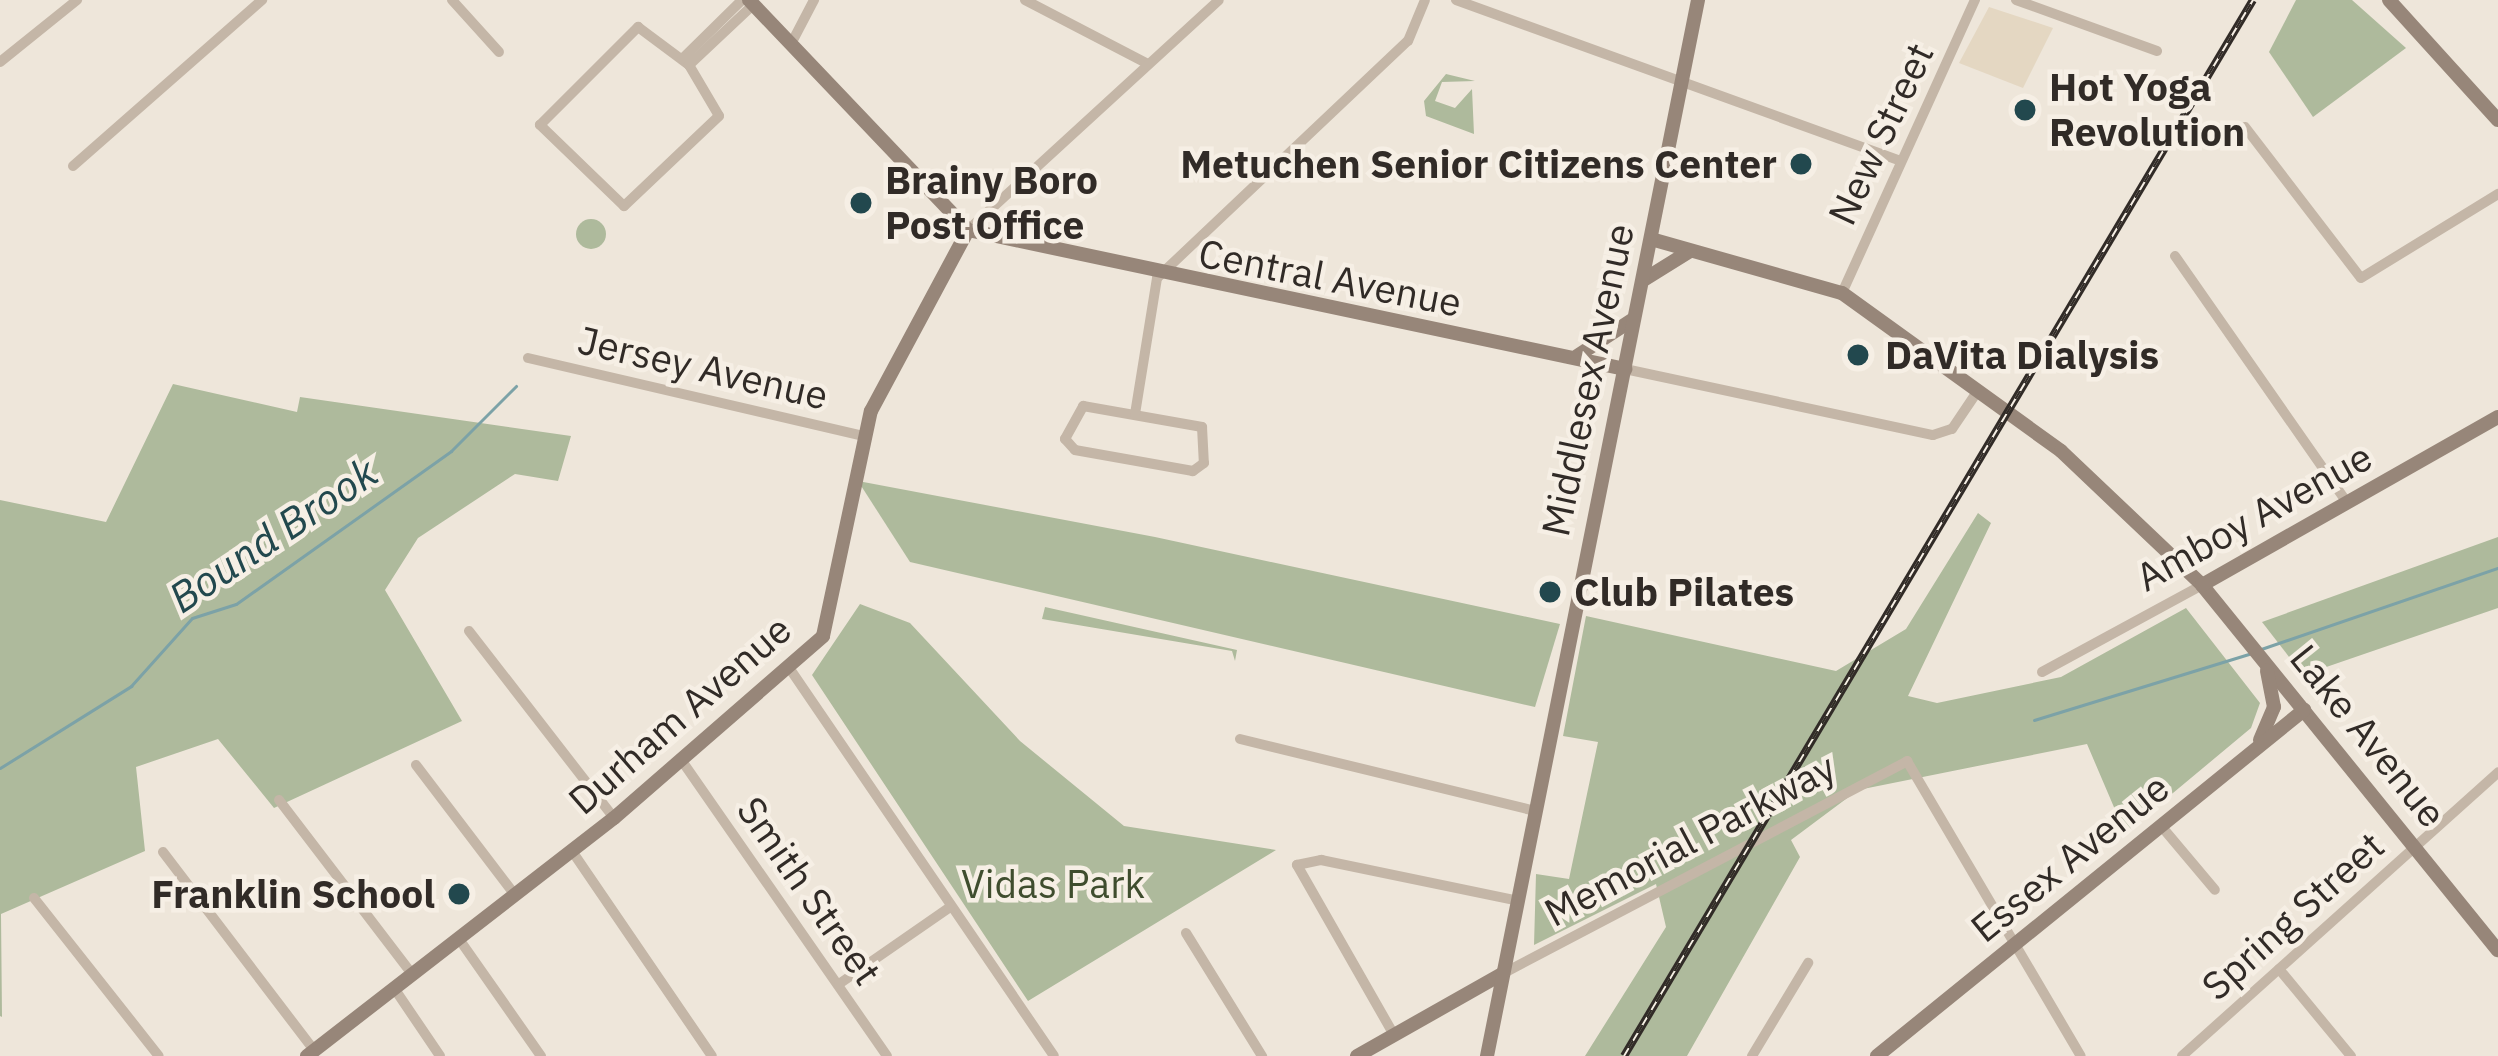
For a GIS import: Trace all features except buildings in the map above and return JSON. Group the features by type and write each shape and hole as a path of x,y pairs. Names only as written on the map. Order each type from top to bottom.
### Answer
{"street":[{"path":"1,63 77,0"},
{"path":"73,166 262,0"},
{"path":"452,0 499,52"},
{"path":"791,44 814,0"},
{"path":"1025,0 1148,64"},
{"name":"Durham Avenue","path":"310,1053 614,818 790,669 833,620 864,436 968,230 1219,0"},
{"path":"1136,414 1157,278 1408,41 1425,0"},
{"path":"1456,0 1900,161"},
{"name":"Middlesex Avenue","path":"1487,1056 1531,810 1698,0"},
{"name":"New Street","path":"1842,293 1976,0"},
{"path":"2015,0 2157,51"},
{"path":"686,62 748,1 968,230"},
{"path":"2397,3 2497,116"},
{"path":"626,29 686,62 718,106 716,123 635,202 614,205 544,134 542,114 626,29"},
{"path":"2245,127 2352,272 2372,279 2498,194"},
{"name":"Central Avenue","path":"968,230 1157,278 1625,369 1933,435 1975,396"},
{"path":"1651,239 1842,293 1975,396 2061,451 2202,585"},
{"path":"1642,284 1667,256 1694,250"},
{"path":"2175,256 2347,503"},
{"path":"1566,358 1605,346 1636,316"},
{"name":"Jersey Avenue","path":"528,358 864,436"},
{"path":"1083,406 1136,414 1202,427 1204,463 1193,471 1065,440 1083,406"},
{"name":"Amboy Avenue","path":"2042,672 2498,418"},
{"name":"Lake Avenue","path":"2202,585 2498,950"},
{"path":"470,632 614,818"},
{"path":"2254,751 2274,706 2263,660"},
{"path":"790,669 1054,1056"},
{"name":"Essex Avenue","path":"1877,1056 2304,710"},
{"path":"1240,739 1531,810"},
{"name":"Smith Street","path":"682,761 887,1056"},
{"name":"Memorial Parkway","path":"1502,974 1907,761 2015,945"},
{"path":"416,765 515,895"},
{"name":"Spring Street","path":"2182,1056 2498,772"},
{"path":"279,800 412,974"},
{"path":"2162,827 2215,890"},
{"path":"572,851 712,1056"},
{"path":"163,852 310,1053"},
{"path":"1394,1035 1297,865 1321,860 1515,900"},
{"path":"34,898 159,1056"},
{"path":"839,984 950,907"},
{"path":"1186,933 1262,1056"},
{"path":"459,939 542,1056"},
{"path":"2015,945 2081,1056"},
{"path":"1751,1056 1808,963"},
{"path":"2279,969 2351,1056"},
{"path":"1357,1056 1502,974"},
{"path":"394,988 440,1056"}],"green space":[{"path":"2296,0 2352,0 2406,48 2313,117 2269,52"},
{"path":"1446,74 1475,81 1442,82 1435,101 1455,108 1472,89 1474,134 1426,116 1424,101"},
{"path":"591,219 602,223 606,234 602,245 591,249 580,245 576,234 580,223"},
{"path":"173,384 297,412 300,397 571,436 558,481 515,474 418,538 385,590 462,721 274,808 218,739 136,767 145,851 1,914 2,1017 0,1016 0,500 106,522"},
{"path":"858,481 1155,537 1560,624 1535,707 910,562"},
{"path":"1978,513 1991,523 1908,696 1937,703 2061,677 2186,608 2260,703 2251,728 2125,833 2087,744 1858,790 1791,840 1800,857 1687,1056 1585,1056 1666,927 1656,884 1534,945 1536,874 1569,879 1598,742 1563,736 1586,616 1836,671 1906,629"},
{"path":"2498,537 2498,608 2303,675 2262,622"},
{"name":"Vidas Park","path":"860,604 910,623 1020,741 1124,826 1276,850 1028,1001 812,675"},
{"path":"1045,607 1237,650 1235,661 1232,651 1042,619"}],"shaded area":[{"path":"1989,7 2053,28 2023,88 1959,63"}],"waterway":[{"name":"Bound Brook","path":"0,768 131,686 192,618 236,604 451,451 516,386"},
{"path":"2261,649 2498,568"},
{"path":"2034,720 2252,653"}],"railway":[{"path":"1624,1056 2253,0"}],"place":[{"name":"Hot Yoga Revolution","path":"2025,110"},
{"name":"Metuchen Senior Citizens Center","path":"1801,164"},
{"name":"Brainy Boro Post Office","path":"861,203"},
{"name":"DaVita Dialysis","path":"1858,355"},
{"name":"Club Pilates","path":"1550,592"},
{"name":"Franklin School","path":"459,894"}]}
